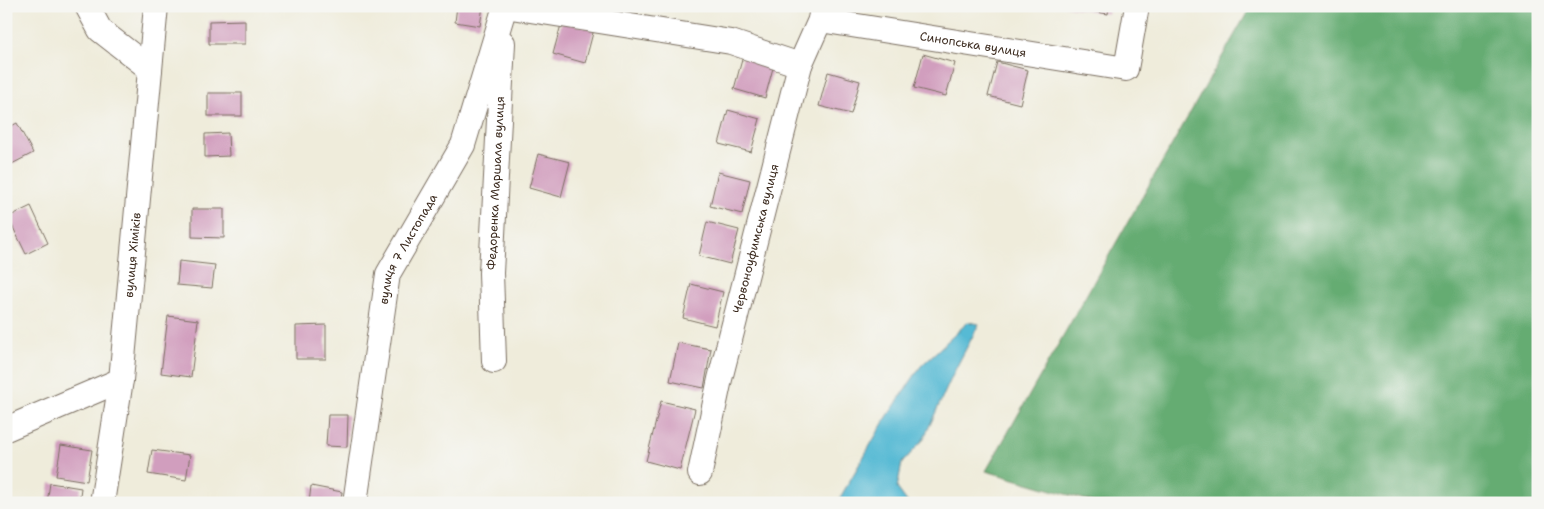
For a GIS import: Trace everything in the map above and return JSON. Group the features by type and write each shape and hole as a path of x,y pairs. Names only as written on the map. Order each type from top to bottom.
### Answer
{"street":[{"path":"87,6 100,30 150,69"},
{"name":"вулиця Хіміків","path":"102,503 121,380 156,6"},
{"path":"505,6 731,42 800,65"},
{"name":"Федоренка Маршала вулиця","path":"494,361 491,273 505,6"},
{"name":"вулиця 7 Листопада","path":"355,503 388,274 463,145 505,6"},
{"name":"Синопська вулиця","path":"821,13 1126,69 1137,6"},
{"name":"Червоноуфимська вулиця","path":"700,474 720,379 800,65 821,13"},
{"path":"6,430 121,380"}],"green space":[{"path":"1251,6 1538,6 1538,503 1097,503 986,471"}],"water":[{"path":"968,322 979,324 956,368 923,440 902,463 897,488 908,503 837,503 883,423 921,366"}],"building":[{"path":"457,6 483,6 480,26 455,22"},
{"path":"1064,6 1109,6 1108,14"},
{"path":"245,20 245,44 209,44 209,21"},
{"path":"562,21 594,29 585,63 553,54"},
{"path":"923,54 955,63 946,96 914,88"},
{"path":"743,56 774,64 765,98 734,89"},
{"path":"997,62 1028,70 1020,104 988,96"},
{"path":"828,72 860,81 851,114 819,106"},
{"path":"208,93 242,93 242,116 208,116"},
{"path":"728,110 760,119 751,152 719,144"},
{"path":"17,123 33,153 6,167 6,129"},
{"path":"228,133 229,156 205,157 205,134"},
{"path":"538,154 570,162 561,197 529,188"},
{"path":"718,172 750,180 742,214 710,206"},
{"path":"31,206 48,243 26,254 8,217"},
{"path":"192,209 224,209 224,238 192,237"},
{"path":"707,222 739,230 730,264 699,256"},
{"path":"179,261 215,265 212,288 177,285"},
{"path":"691,284 723,292 715,326 683,318"},
{"path":"168,316 198,320 191,377 161,373"},
{"path":"326,325 326,359 296,359 296,326"},
{"path":"678,343 711,349 704,388 670,381"},
{"path":"661,401 695,409 680,470 646,461"},
{"path":"328,415 348,415 347,447 326,446"},
{"path":"61,445 92,450 87,481 56,476"},
{"path":"152,450 190,455 186,480 148,474"},
{"path":"50,483 81,488 79,503 47,503"},
{"path":"311,486 342,492 340,503 309,503"}]}
